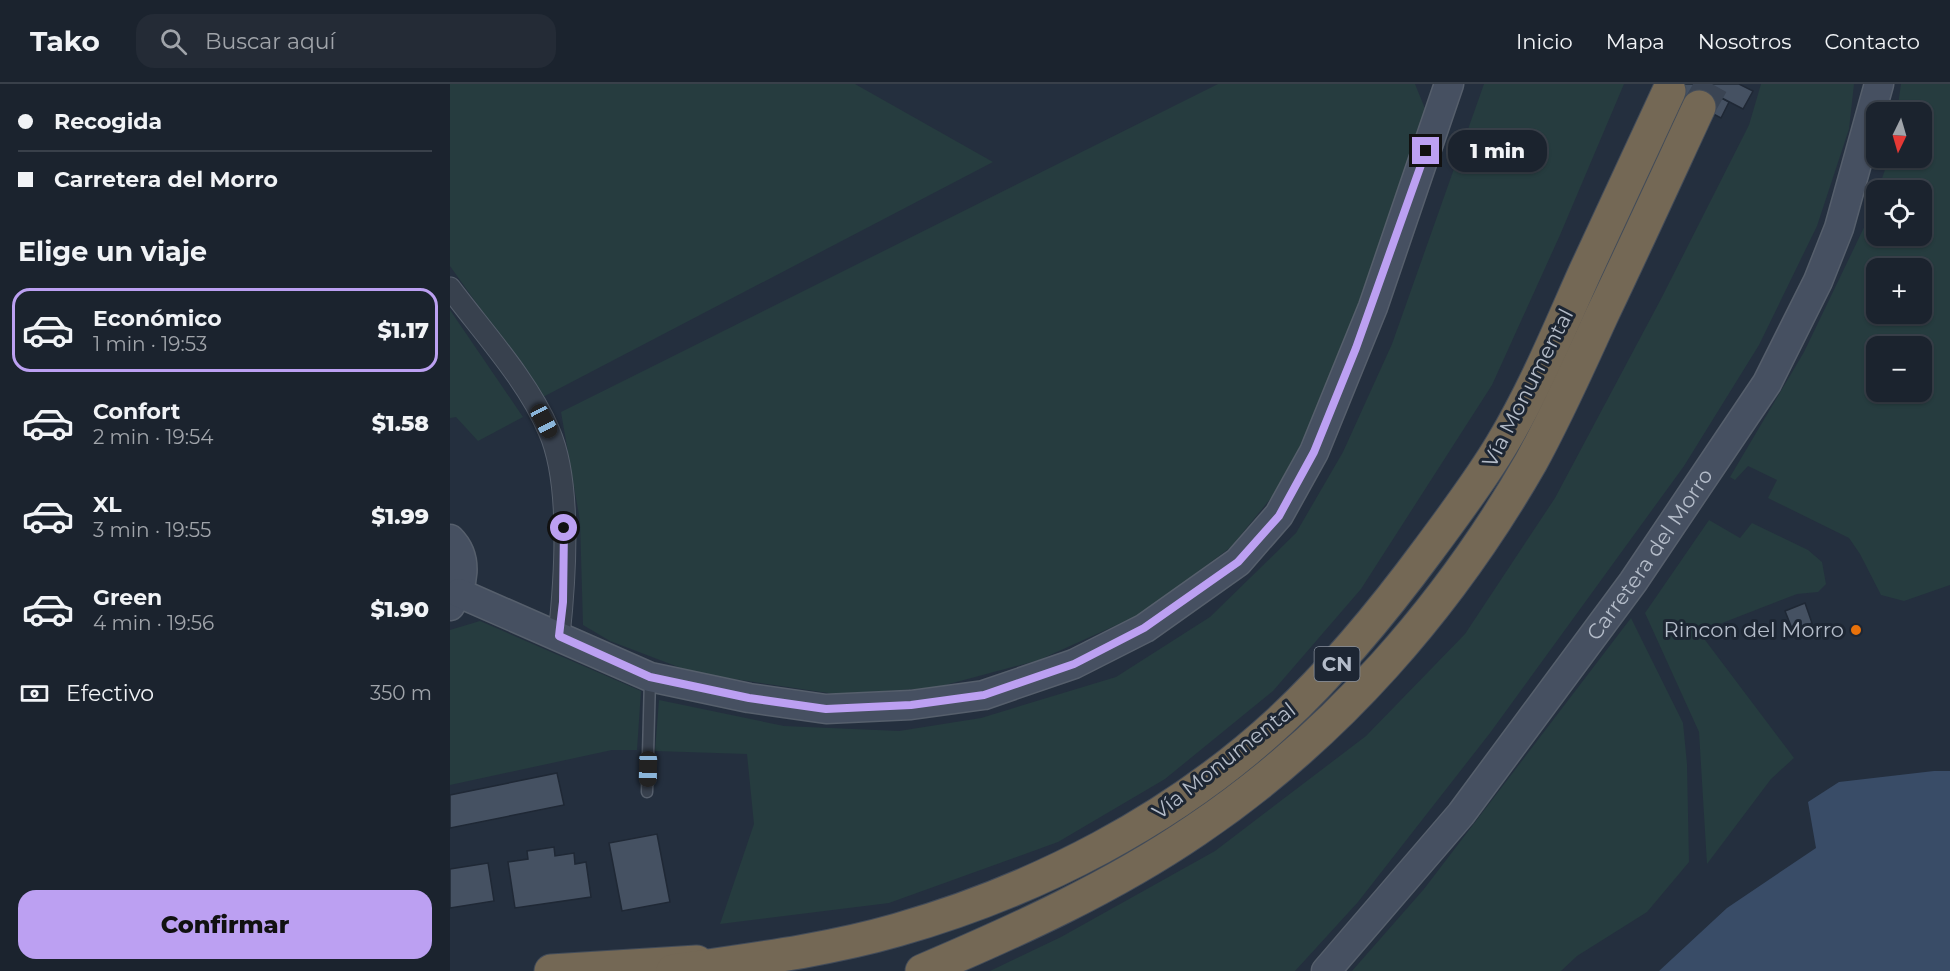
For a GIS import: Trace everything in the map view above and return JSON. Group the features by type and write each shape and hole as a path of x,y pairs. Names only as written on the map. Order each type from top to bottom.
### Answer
{"highway":[{"name":"Vía Monumental","path":"673,971 756,958 894,931 944,916 1033,881 1142,824 1188,794 1278,723 1370,626 1469,495 1503,443 1551,351 1669,91"},
{"name":"Vía Monumental","path":"922,971 1047,916 1196,831 1301,749 1386,666 1461,572 1531,462 1575,375 1699,107"},
{"path":"551,971 756,958"}],"street":[{"path":"450,539 461,559 463,576 454,600 559,636 650,677 749,698 826,709 911,705 984,695 1074,664 1144,628 1238,562 1279,516 1314,452 1373,307 1449,84"},
{"name":"Carretera del Morro","path":"1326,971 1461,814 1633,582 1767,383 1818,280 1839,228 1879,84"},
{"path":"450,288 531,398 550,432 560,474 564,528 563,602 559,636"}],"lane":[{"path":"647,792 650,677"}],"green space":[{"path":"450,84 855,84 993,162 543,397 450,266"},
{"path":"1218,84 1415,84 1426,111 1422,138 1342,352 1284,482 1231,547 1141,614 1039,660 934,688 835,694 694,673 610,641 583,625 580,521 561,412"},
{"path":"1484,84 1624,84 1560,235 1492,385 1361,589 1273,691 1165,779 1058,842 889,903 720,924 754,824 747,754 655,751 659,700 784,726 899,731 981,718 1116,677 1210,617 1296,533 1343,452 1392,344"},
{"path":"1761,84 1854,84 1849,129 1817,226 1759,345 1684,466 1490,733 1358,902 1295,971 990,971 1061,937 1215,851 1366,736 1465,634 1555,498 1662,297 1749,125"},
{"path":"1901,84 1950,84 1950,585 1904,601 1881,595 1849,538 1768,498 1777,480 1748,466 1735,480 1730,477 1804,352 1866,223 1866,246 1932,246 1932,180 1881,180 1886,168 1932,168 1932,102 1898,102"},
{"path":"450,310 523,417 478,441 456,417 450,418"},
{"path":"1709,520 1740,538 1752,523 1808,550 1822,562 1826,584 1818,592 1797,594 1699,632 1794,758 1771,779 1707,864 1699,732 1645,613"},
{"path":"1631,618 1683,723 1687,764 1689,862 1647,912 1577,956 1561,971 1352,971 1424,889"},
{"path":"480,621 641,691 637,750 612,750 450,785 450,630"}],"water":[{"path":"1950,771 1950,971 1659,971 1727,908 1816,848 1808,802 1839,782"}],"building":[{"path":"1656,84 1695,84 1729,102 1721,118"},
{"path":"1695,84 1739,84 1753,91 1743,109"},
{"path":"1805,603 1812,623 1793,631 1785,611"},
{"path":"557,773 564,805 450,828 450,795"},
{"path":"657,834 670,902 622,911 609,843"},
{"path":"554,847 555,856 574,853 575,864 586,862 591,897 515,908 508,862 528,859 527,851"},
{"path":"488,863 494,901 450,908 450,869"}],"tunnel":[{"path":"1699,107 1712,84"}],"place":[{"name":"Rincon del Morro","path":"1856,630"}],"route":[{"path":"564,528 563,602 559,636 650,677 671,683 749,698 826,709 911,705 984,695 1074,664 1144,628 1238,562 1279,516 1314,452 1373,307 1426,151"}]}
